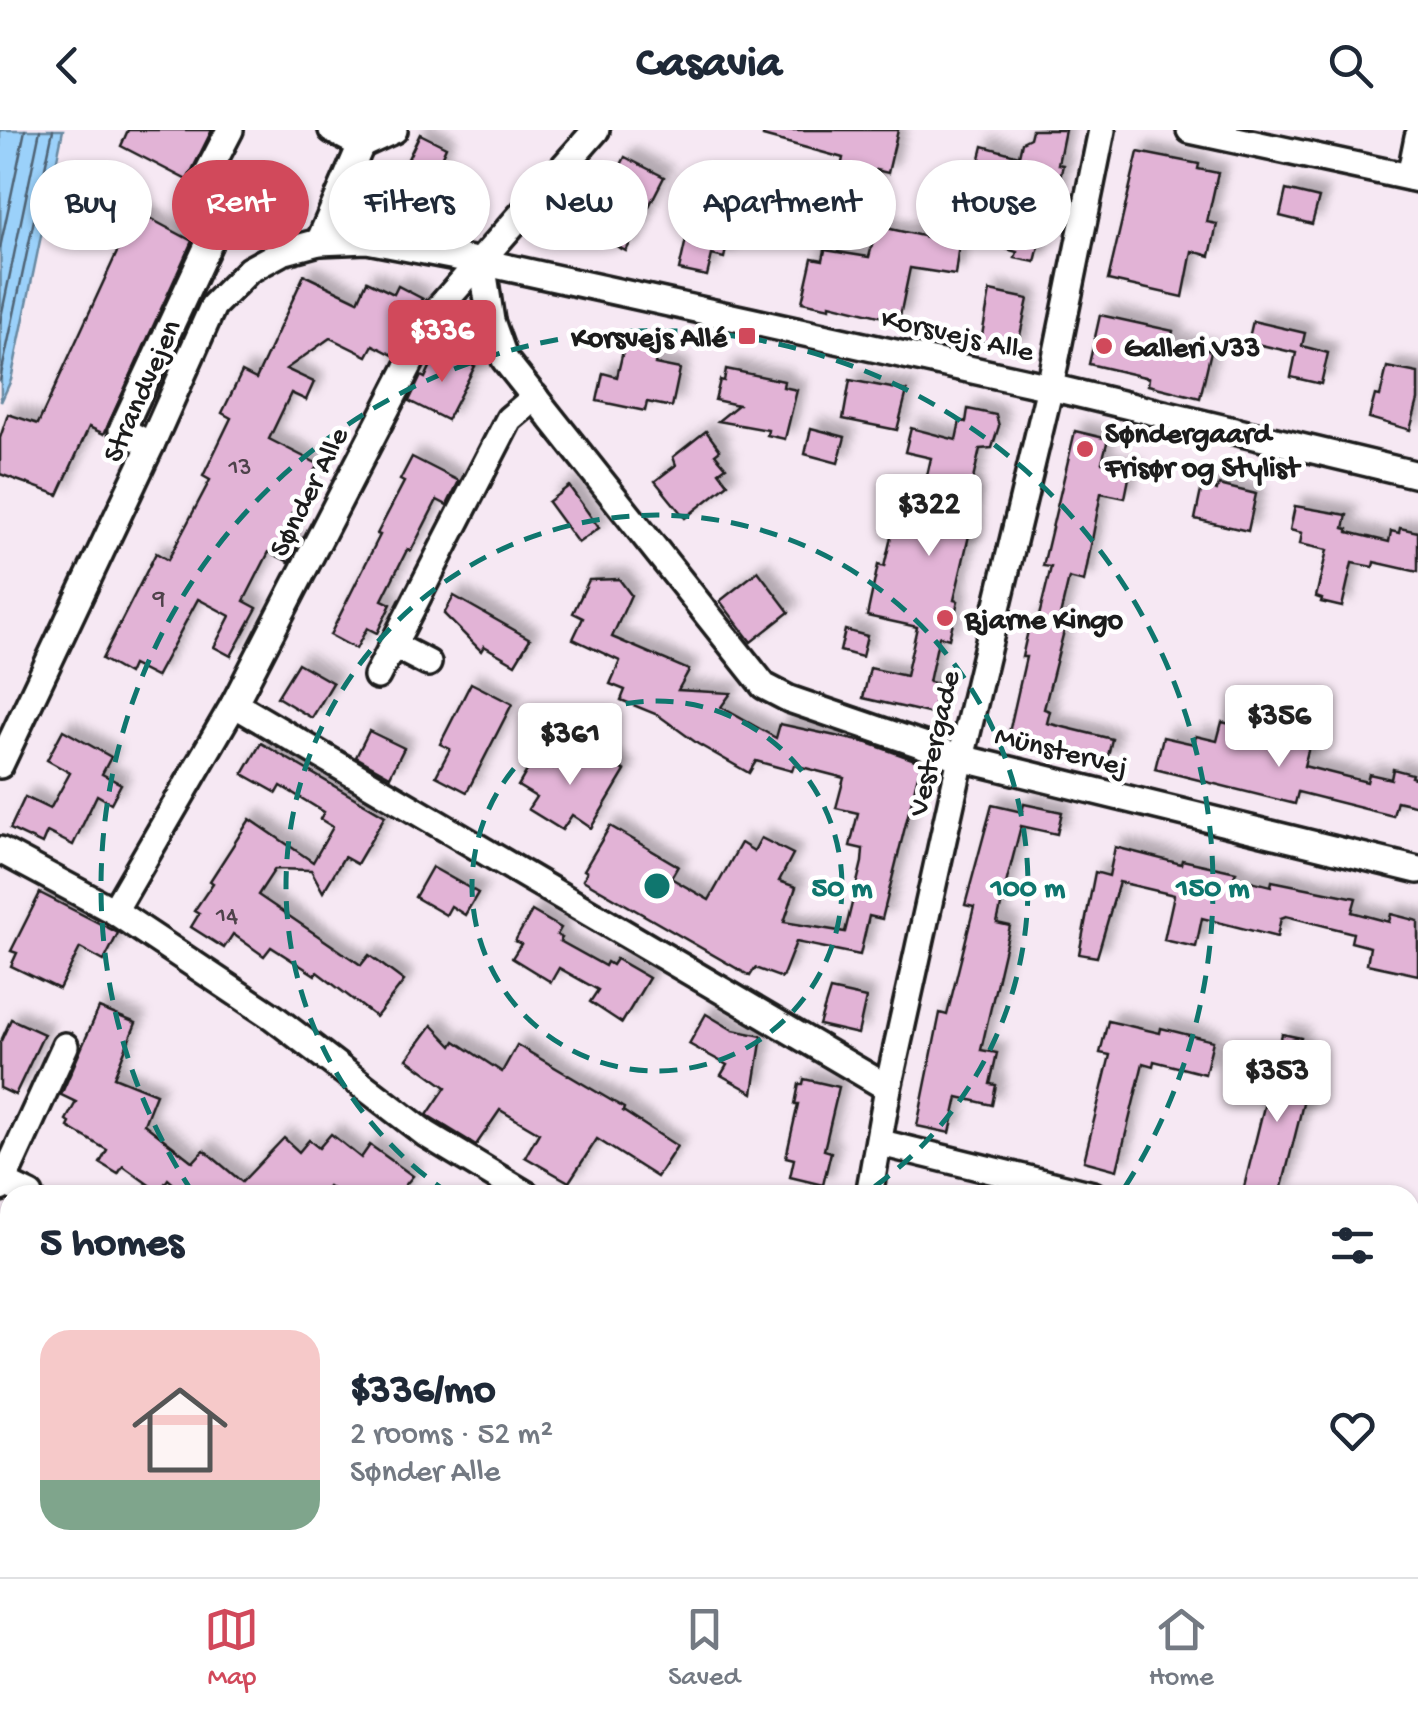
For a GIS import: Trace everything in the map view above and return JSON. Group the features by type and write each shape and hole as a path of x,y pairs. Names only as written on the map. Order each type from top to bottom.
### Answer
{"street":[{"path":"151,446 122,430 210,240 202,184 230,130"},
{"path":"332,130 361,145"},
{"path":"319,242 361,145 394,130"},
{"name":"Sønder Alle","path":"114,910 234,704 438,310 596,130"},
{"name":"Vestergade","path":"871,1185 888,1088 961,758 1050,386 1102,130"},
{"path":"1190,130 1414,178 1418,137"},
{"name":"Strandvejen","path":"0,764 213,306 249,270 282,252 319,242 367,240 482,262"},
{"name":"Korsvejs Alle","path":"482,262 1050,386 1418,475"},
{"name":"Münstervej","path":"482,262 490,321 506,360 764,686 789,699 961,758 1418,870"},
{"path":"377,676 510,419 535,397"},
{"path":"393,645 428,663"},
{"path":"234,704 888,1088"},
{"path":"0,850 114,910 273,1017 426,1134 510,1185"},
{"path":"1,1185 65,1046"},
{"path":"880,1143 1052,1185"}],"water":[{"path":"0,130 63,130 57,160 30,160 30,250 38,250 11,380 1,402"}],"building":[{"path":"128,130 212,130 197,160 172,160 172,172 121,146"},
{"path":"764,130 898,130 891,160 843,160 763,136"},
{"path":"1032,130 1065,130 1059,160 980,160 983,146 1019,156 1022,142 1030,138"},
{"path":"420,134 446,147 440,160 407,160"},
{"path":"1138,152 1199,164 1198,169 1218,173 1207,222 1217,224 1210,256 1192,251 1183,297 1108,280"},
{"path":"648,169 664,177 648,208"},
{"path":"1286,190 1319,198 1312,224 1280,216"},
{"path":"152,220 172,230 172,250 188,250 104,434 89,427 58,495 0,474 0,438 8,414 38,424 118,250 152,250"},
{"path":"896,230 916,235 916,250 958,250 955,275 910,268 899,321 830,304 830,308 802,302 812,258 823,260 825,250 869,257 871,250 896,250"},
{"path":"684,250 726,250 724,258 712,255 707,276 679,270"},
{"path":"1010,250 1038,250 1035,262 1015,258 1017,252"},
{"path":"304,275 358,301 367,281 394,294 398,286 423,299 393,355 373,345 367,356 330,338 286,369 314,382 306,400 291,393 269,439 318,464 281,534 299,543 289,562 269,552 244,601 257,608 231,656 214,647 230,616 198,599 156,677 132,665 128,674 102,659 156,553 168,560 210,480 203,476 231,418 222,413 242,372 256,379"},
{"path":"990,291 1028,299 1017,349 981,341"},
{"path":"1100,315 1173,331 1171,342 1211,351 1200,398 1148,385 1149,378 1089,364"},
{"path":"1253,321 1305,333 1302,346 1328,353 1321,384 1291,377 1296,353 1248,342"},
{"path":"624,347 657,354 655,364 680,369 672,407 647,402 645,411 597,401 603,373 617,377"},
{"path":"438,350 475,366 447,420 409,401"},
{"path":"1387,367 1418,373 1418,400 1410,430 1369,418 1375,395 1380,396"},
{"path":"726,369 784,381 783,387 797,390 785,439 767,435 768,430 718,421 738,405 715,400"},
{"path":"850,380 907,391 897,430 843,419"},
{"path":"968,409 996,415 999,426 992,448 980,449 970,492 974,493 967,526 971,527 954,600 958,601 949,639 939,636 929,682 939,684 932,714 863,698 870,668 906,676 917,627 867,616 878,565 884,567 896,516 916,520 918,516 931,458 905,452 911,428 956,440 960,421 966,422"},
{"path":"811,428 845,437 838,463 805,454"},
{"path":"706,431 720,450 715,454 726,467 719,472 728,484 685,518 655,481 676,465 673,457"},
{"path":"1075,431 1108,439 1102,462 1131,468 1125,498 1101,493 1084,582 1069,578 1058,624 1065,625 1064,631 1044,709 1050,711 1047,723 1112,739 1107,760 1008,737 1030,622 1037,624 1051,567 1043,566"},
{"path":"412,457 459,481 447,505 437,500 411,551 407,550 382,600 391,604 377,633 367,628 356,649 330,635 380,535 377,534 404,482 400,480"},
{"path":"1219,485 1256,494 1248,531 1195,519 1202,486 1217,490"},
{"path":"569,486 599,528 578,543 548,502"},
{"path":"1295,506 1347,515 1344,528 1348,532 1389,542 1391,531 1399,533 1400,528 1418,532 1418,572 1374,562 1373,567 1352,563 1342,607 1321,602 1316,597 1327,550 1300,544 1302,533 1290,530"},
{"path":"758,571 789,612 751,642 720,601"},
{"path":"619,579 631,595 612,637 689,670 678,690 731,693 721,707 776,738 780,724 868,743 915,760 920,767 882,919 869,916 860,955 796,942 782,978 755,968 750,976 583,880 587,872 584,870 610,826 678,866 671,878 709,900 741,843 754,851 761,838 793,854 779,881 796,887 784,922 845,932 862,862 863,849 850,846 858,813 836,808 844,778 794,765 792,771 756,761 749,773 658,715 621,700 625,690 610,684 620,661 573,639 583,618 573,613 589,580"},
{"path":"454,596 530,639 515,664 484,646 481,651 444,614"},
{"path":"845,630 867,636 862,657 840,651"},
{"path":"298,663 333,683 312,718 277,697"},
{"path":"471,683 512,704 467,792 436,776 450,749 440,744"},
{"path":"1222,722 1310,743 1304,766 1367,782 1369,774 1391,779 1393,769 1412,774 1418,779 1418,806 1397,801 1393,816 1298,792 1295,804 1155,769 1163,737 1194,744 1196,736 1217,741"},
{"path":"63,730 111,757 102,774 121,784 111,803 97,795 73,845 47,832 42,844 10,829 25,797 50,809 70,773 47,760"},
{"path":"369,731 404,748 390,776 356,757"},
{"path":"261,743 385,816 357,864 344,857 323,892 311,870 275,869 258,895 361,965 369,955 404,981 376,1017 317,972 315,975 271,947 264,956 233,934 224,948 191,927 199,914 194,911 213,883 210,881 250,819 313,862 333,827 320,819 324,812 281,786 277,793 243,774"},
{"path":"566,746 601,767 605,759 625,771 591,828 572,815 562,830 528,809 536,797 518,786 535,757 553,768"},
{"path":"1024,804 1062,812 1057,834 1021,826 1007,880 997,923 1010,926 981,1050 997,1053 990,1084 996,1085 992,1105 958,1097 950,1133 917,1126 940,1013 947,1015 974,907 965,905 992,805 1022,812"},
{"path":"1115,847 1181,864 1182,860 1236,872 1234,877 1271,886 1272,881 1356,898 1352,912 1389,922 1391,914 1418,921 1418,975 1367,964 1370,947 1351,942 1353,933 1286,916 1281,918 1277,937 1202,918 1196,947 1164,940 1174,895 1119,882 1097,957 1079,954 1095,872 1109,876"},
{"path":"432,867 478,893 465,915 451,906 446,915 415,897"},
{"path":"40,893 118,933 104,961 80,948 59,989 11,966 17,953 11,951"},
{"path":"532,911 561,928 557,935 562,938 560,941 605,966 616,959 649,978 622,1023 590,1002 598,990 559,968 551,982 512,958 521,944 515,941"},
{"path":"830,990 866,998 858,1034 819,1025"},
{"path":"99,1008 136,1023 114,1077 156,1094 144,1124 193,1162 204,1150 242,1182 284,1138 299,1152 309,1140 319,1148 331,1134 361,1158 370,1145 413,1176 405,1185 175,1185 168,1179 164,1185 149,1185 123,1166 118,1174 100,1163 107,1150 68,1127 70,1123 66,1120 76,1102 61,1095"},
{"path":"706,1014 733,1030 762,1036 753,1093 721,1075 727,1065 689,1044"},
{"path":"11,1019 44,1034 15,1095 0,1088 0,1043"},
{"path":"1108,1021 1160,1033 1161,1028 1213,1041 1205,1074 1154,1061 1153,1066 1143,1063 1117,1170 1084,1161 1110,1055 1100,1053"},
{"path":"432,1025 452,1046 455,1041 502,1072 517,1045 624,1108 623,1111 677,1146 657,1177 597,1139 569,1182 525,1157 539,1133 500,1110 476,1145 427,1115 446,1087 407,1059"},
{"path":"1282,1034 1301,1038 1291,1078 1302,1081 1300,1088 1306,1090 1283,1185 1244,1185"},
{"path":"804,1079 839,1087 824,1150 831,1152 823,1185 790,1177 794,1159 786,1157 799,1084"}],"place":[{"name":"Korsvejs Allé","path":"747,336"},
{"name":"Galleri V33","path":"1104,346"},
{"name":"Søndergaard Frisør og Stylist","path":"1085,449"},
{"name":"Bjarne Kingo","path":"945,618"}]}
